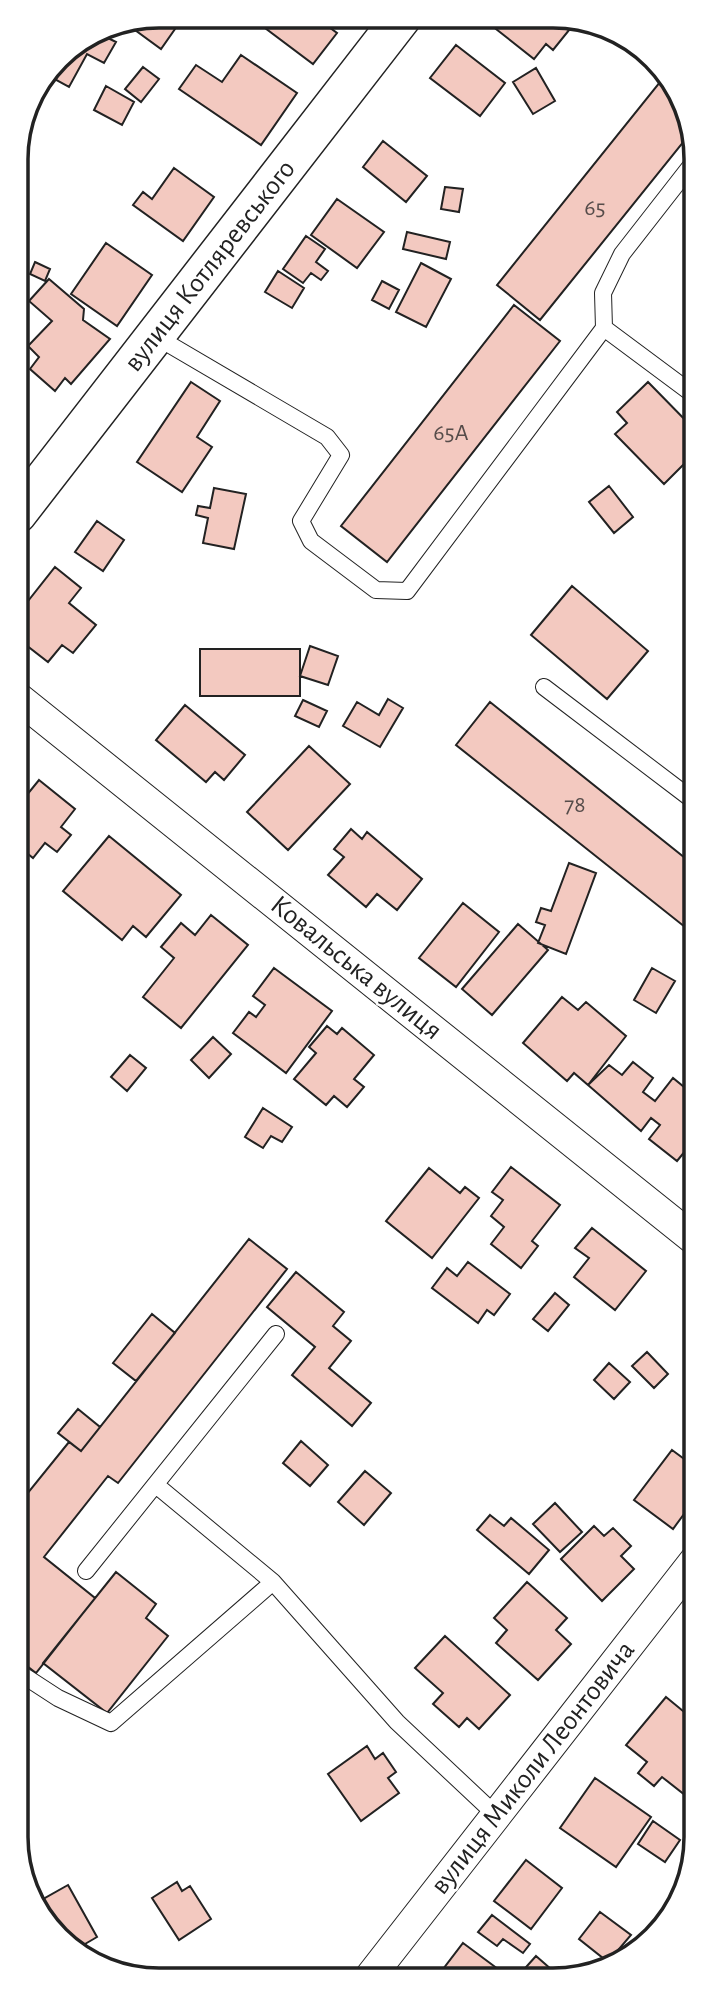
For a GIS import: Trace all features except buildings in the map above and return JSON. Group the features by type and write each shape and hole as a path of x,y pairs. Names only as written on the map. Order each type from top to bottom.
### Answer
{"main road":[{"name":"вулиця Котляревського","path":"28,500 393,28"}],"street":[{"name":"Ковальська вулиця","path":"28,706 684,1231"},
{"name":"вулиця Миколи Леонтовича","path":"377,1968 684,1573"}],"lane":[{"path":"155,336 327,437 341,455 301,521 311,541 376,590 407,591 604,328 603,293 622,254 684,176"},
{"path":"604,328 684,388"},
{"path":"544,687 684,793"},
{"path":"86,1571 276,1335"},
{"path":"156,1485 273,1582 397,1722 497,1816"},
{"path":"28,1678 58,1698 111,1723 273,1582"}]}
